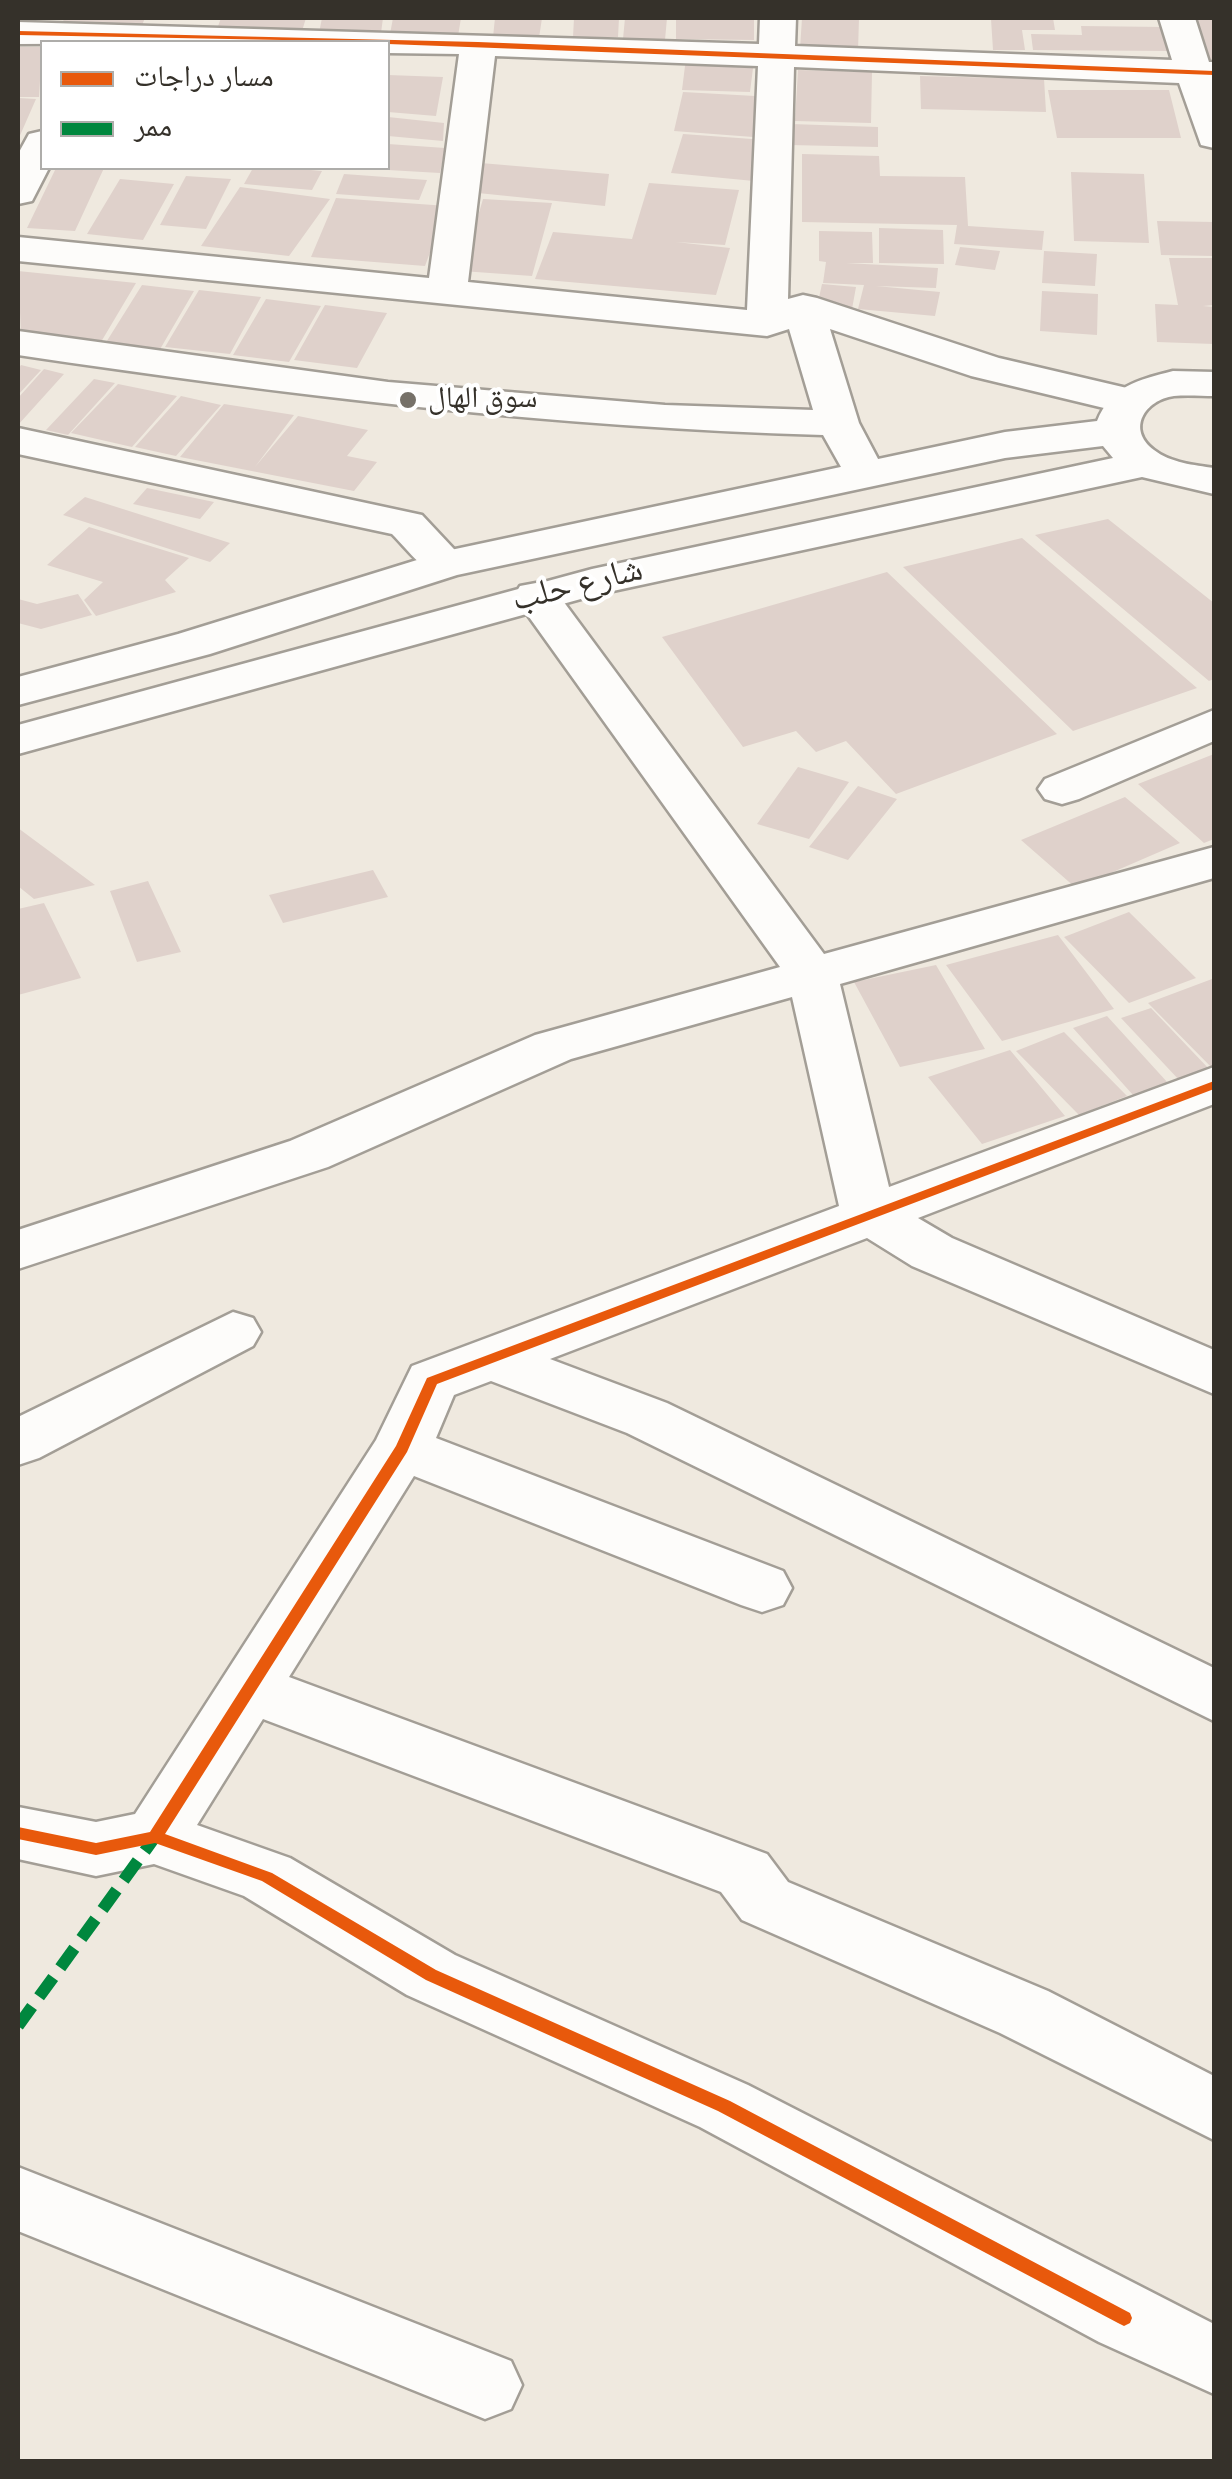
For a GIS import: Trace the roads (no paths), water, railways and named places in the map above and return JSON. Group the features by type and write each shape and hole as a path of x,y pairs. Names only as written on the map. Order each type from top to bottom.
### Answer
{"street":[{"path":"778,18 785,315 865,474"},
{"path":"1178,18 1203,73 1214,138"},
{"path":"18,34 170,40"},
{"path":"390,43 1203,73"},
{"path":"447,292 478,44"},
{"path":"18,193 40,146"},
{"path":"18,250 447,292 785,315 986,366 1130,432 1169,474 1214,480"},
{"path":"18,344 388,395 664,418 838,423"},
{"path":"1130,432 1150,390 1178,384 1214,384"},
{"name":"شارع حلب","path":"18,691 194,644 446,564 1005,445 1130,432"},
{"name":"شارع حلب","path":"18,740 1130,432"},
{"path":"18,441 407,524 446,564"},
{"path":"536,596 812,974 868,1213 932,1252 1214,1373"},
{"path":"1062,789 1214,724"},
{"path":"18,1250 309,1154 554,1047 1214,862"},
{"path":"155,1837 402,1448 432,1381 868,1213 1203,1099"},
{"path":"18,1444 233,1332"},
{"path":"489,1358 647,1418 1214,1696"},
{"path":"402,1448 762,1588"},
{"path":"249,1688 744,1873 765,1901 1024,2012 1214,2110"},
{"path":"18,1833 96,1850 155,1837 268,1877 430,1975 724,2106 1124,2318 1214,2360"},
{"path":"18,2199 486,2385"}],"place":[{"name":"سوق الهال","path":"408,400"}]}
